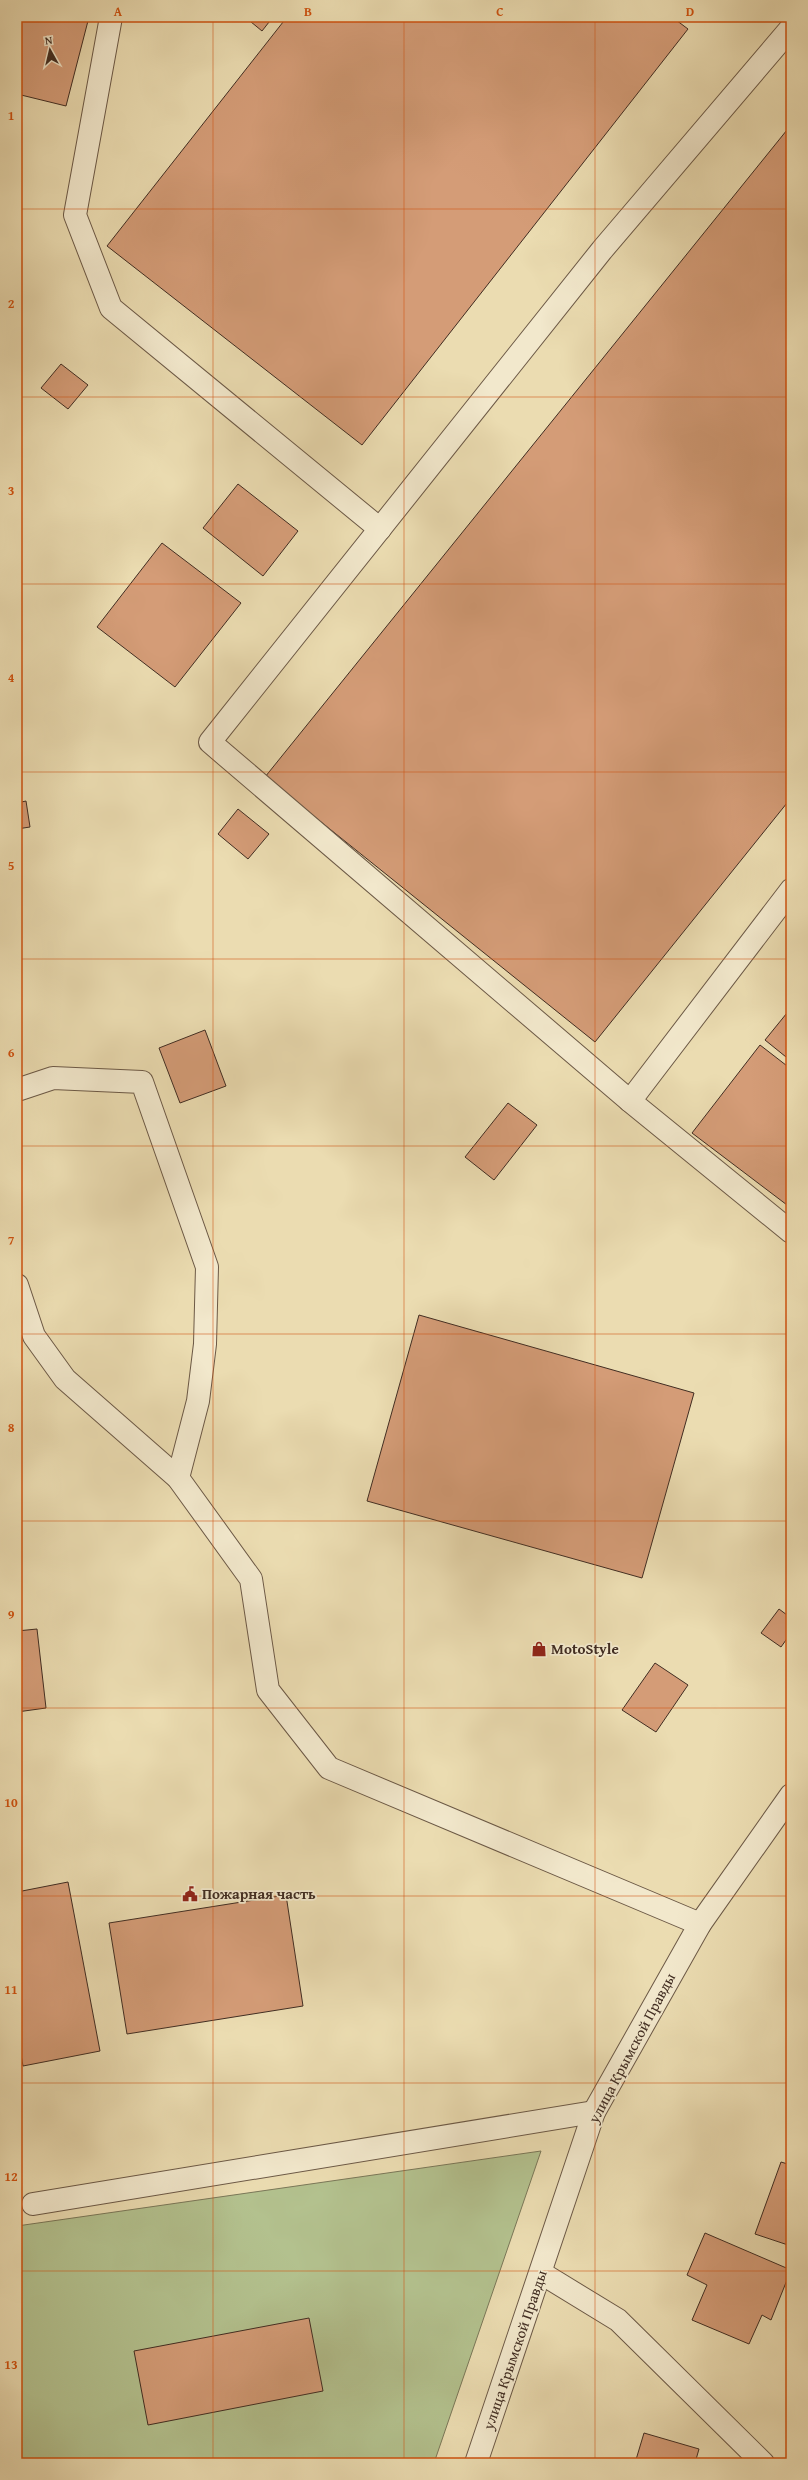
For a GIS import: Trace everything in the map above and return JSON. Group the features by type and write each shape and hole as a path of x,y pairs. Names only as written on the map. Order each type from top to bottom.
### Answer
{"street":[{"path":"111,17 75,214 111,308 380,529"},
{"path":"791,28 602,250 210,742 630,1101 791,1232"},
{"path":"630,1101 791,890"},
{"path":"17,1090 53,1078 142,1082 207,1267 205,1344 198,1401 178,1478"},
{"path":"17,1285 34,1336 66,1379 178,1478 251,1579 268,1690 329,1768 700,1924"},
{"name":"улица Крымской Правды","path":"476,2463 594,2112 700,1924 791,1795"},
{"path":"33,2204 594,2112"},
{"path":"541,2273 618,2320 763,2463"}],"green space":[{"path":"541,2151 434,2463 17,2463 17,2226"}],"building":[{"path":"17,17 89,17 66,106 17,94"},
{"path":"245,17 273,17 262,31"},
{"path":"287,17 672,17 688,29 362,445 107,246"},
{"path":"791,125 791,798 595,1042 265,777"},
{"path":"61,364 88,385 68,409 41,388"},
{"path":"238,484 298,531 263,576 203,528"},
{"path":"162,543 241,603 175,687 97,627"},
{"path":"26,801 30,827 17,829 17,803"},
{"path":"238,809 269,834 248,859 218,834"},
{"path":"791,1008 791,1061 765,1040"},
{"path":"205,1030 226,1086 180,1103 159,1048"},
{"path":"760,1045 791,1069 791,1208 692,1133"},
{"path":"508,1103 537,1125 494,1180 465,1157"},
{"path":"419,1315 694,1393 642,1578 367,1501"},
{"path":"779,1609 791,1618 791,1633 781,1647 761,1633"},
{"path":"37,1629 46,1708 17,1712 17,1631"},
{"path":"655,1663 688,1685 656,1732 622,1710"},
{"path":"68,1882 100,2051 23,2066 17,2033 17,1892"},
{"path":"286,1895 303,2006 127,2034 109,1923"},
{"path":"781,2162 791,2165 791,2246 755,2234"},
{"path":"705,2233 791,2270 771,2320 762,2315 749,2344 692,2320 707,2285 687,2275"},
{"path":"309,2318 323,2391 148,2425 134,2351"},
{"path":"644,2433 699,2449 695,2463 635,2463"}],"place":[{"name":"MotoStyle","path":"539,1649"},
{"name":"Пожарная часть","path":"190,1894"}]}
